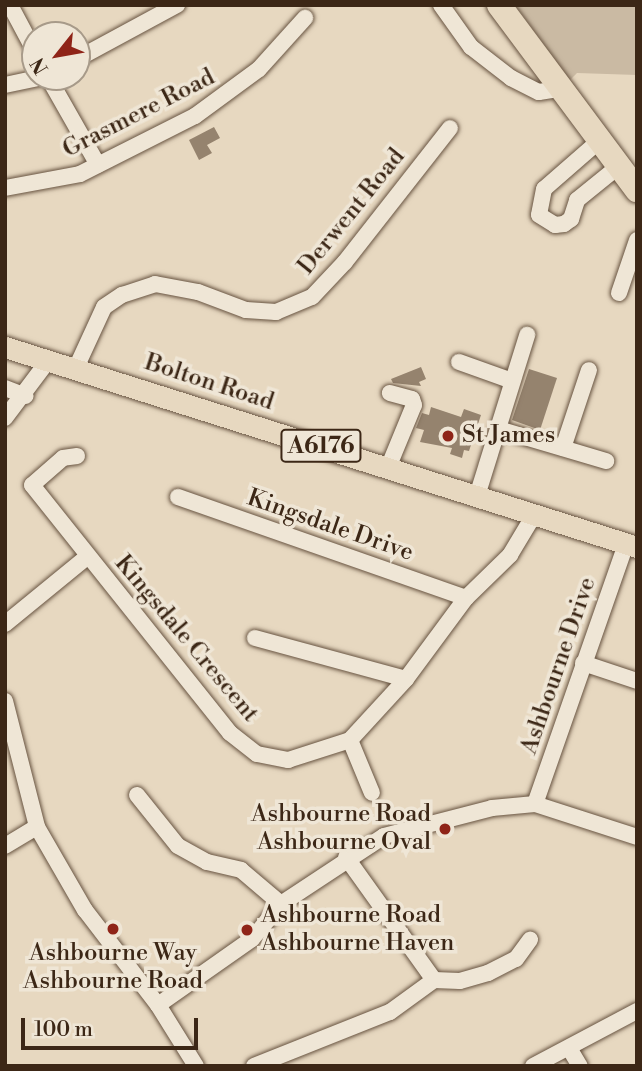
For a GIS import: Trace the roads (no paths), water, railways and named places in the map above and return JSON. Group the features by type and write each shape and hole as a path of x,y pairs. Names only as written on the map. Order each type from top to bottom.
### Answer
{"highway":[{"path":"499,5 558,89 637,190"}],"main road":[{"name":"Bolton Road","path":"5,347 632,545"}],"street":[{"path":"10,5 21,26"},
{"path":"91,51 177,5"},
{"path":"441,5 471,47 511,78 539,92 558,89"},
{"name":"Grasmere Road","path":"5,188 52,181 98,165 230,94 260,69 305,18"},
{"path":"56,91 98,165"},
{"name":"Derwent Road","path":"76,368 104,307 122,295 155,284 198,292 256,310 276,312 312,297 345,262 450,128"},
{"path":"600,141 544,189 539,215 555,226 564,224 571,219 577,200 619,166"},
{"path":"619,293 637,240"},
{"path":"477,496 527,335"},
{"path":"5,418 26,396 48,361"},
{"path":"459,362 512,381"},
{"path":"563,447 589,370"},
{"path":"5,388 26,396"},
{"path":"388,468 414,405 412,399 390,393"},
{"path":"498,429 606,461"},
{"name":"Kingsdale Crescent","path":"77,456 63,458 32,485 230,733 257,754 288,760 350,740 406,679 466,598 510,555 534,515"},
{"name":"Kingsdale Drive","path":"178,497 466,598"},
{"name":"Ashbourne Drive","path":"535,803 583,663 632,545"},
{"path":"5,624 88,556"},
{"path":"256,638 406,679"},
{"path":"583,663 637,681"},
{"path":"5,701 37,827 85,910 158,1005 196,1066"},
{"path":"350,740 372,793"},
{"path":"136,796 178,846 207,862 241,870 281,904"},
{"path":"158,1005 252,939 281,904 346,857 384,836 492,808 535,803 637,837"},
{"path":"5,846 37,827"},
{"path":"346,857 434,980"},
{"path":"254,1066 390,1012 434,980 460,981 488,974 516,959 530,940"},
{"path":"533,1066 637,1011"},
{"path":"569,1048 580,1066"}],"place":[{"name":"St James","path":"448,436"},
{"name":"Ashbourne Road Ashbourne Oval","path":"445,829"},
{"name":"Ashbourne Way Ashbourne Road","path":"113,929"},
{"name":"Ashbourne Road Ashbourne Haven","path":"247,930"}]}
